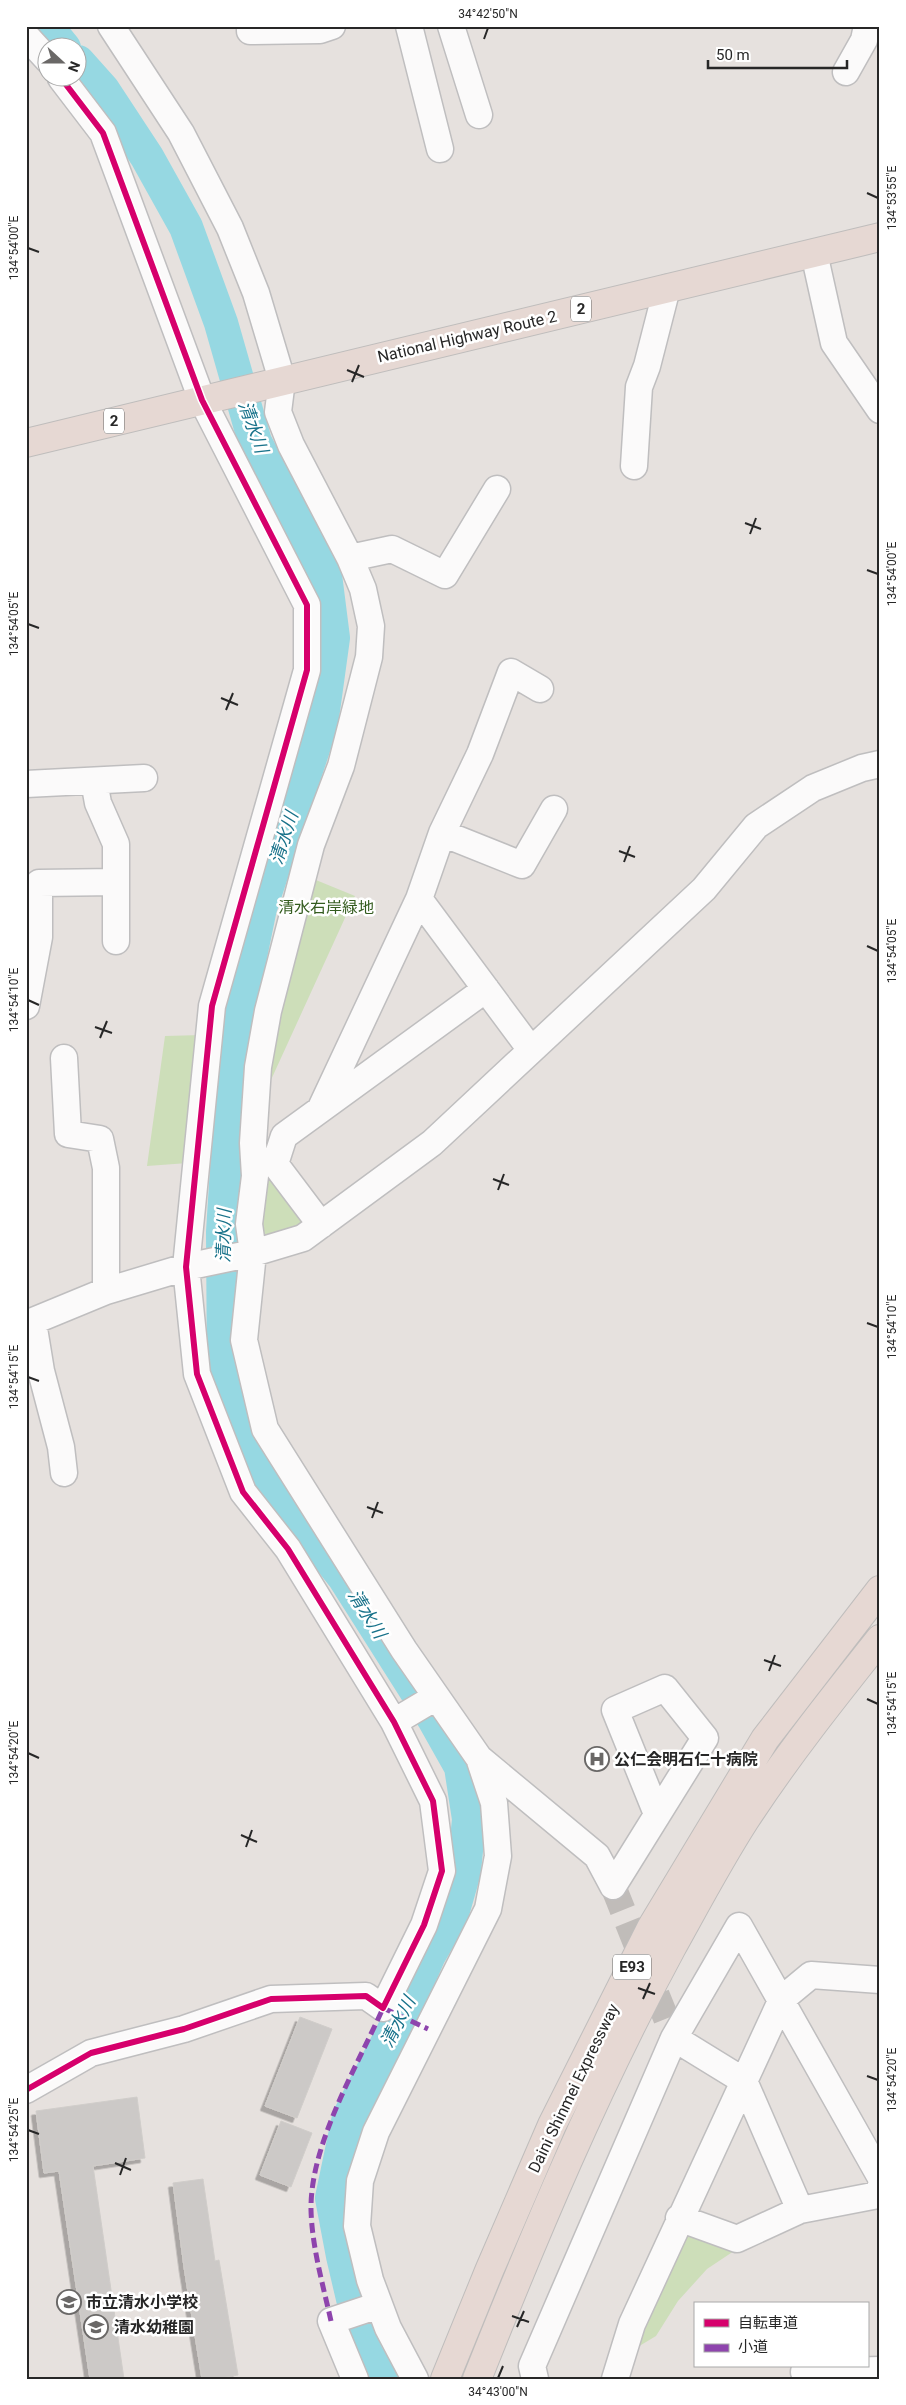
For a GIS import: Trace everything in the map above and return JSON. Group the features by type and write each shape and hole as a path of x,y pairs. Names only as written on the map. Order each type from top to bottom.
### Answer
{"highway":[{"name":"National Highway Route 2","path":"26,443 880,237"},
{"name":"Daini Shinmei Expressway","path":"446,2379 489,2271 552,2126 651,1928 766,1739 880,1590"},
{"name":"Daini Shinmei Expressway","path":"477,2379 515,2283 582,2128 638,2011 694,1907 744,1822 794,1747 880,1639"}],"street":[{"path":"111,26 181,133 230,228 256,293 282,380 278,412 291,445 350,558 363,589 371,626 369,657 341,766 311,845 268,1011 258,1067 253,1143 255,1176 249,1224 252,1253 244,1340 265,1429 404,1650 479,1758 597,1856 612,1886 657,1814"},
{"path":"250,26 250,31 320,30 332,26"},
{"path":"409,26 440,149"},
{"path":"451,26 478,115"},
{"path":"846,72 864,40 867,26"},
{"path":"26,36 38,49"},
{"path":"26,2090 91,2053 184,2029 271,1999 366,1996 383,2008 424,1925 442,1871 433,1801 394,1722 288,1549 243,1492 197,1374 186,1268 212,1006 306,670 307,605 202,400 103,133 69,88"},
{"path":"814,253 834,343 880,410"},
{"path":"634,466 639,386 647,366 667,288"},
{"path":"350,558 392,549 445,575 497,489"},
{"path":"321,1108 419,900 442,833 480,754 511,672 540,689"},
{"path":"64,1473 61,1447 30,1323 106,1290 303,1238 432,1143 704,889 756,826 813,788 862,768 880,764"},
{"path":"26,784 144,778"},
{"path":"94,781 98,803 116,844 116,941"},
{"path":"442,833 522,865 554,809"},
{"path":"26,1006 38,937 39,883 116,882"},
{"path":"419,900 531,1050"},
{"path":"321,1225 275,1164 284,1136 486,989"},
{"path":"64,1058 68,1134 100,1139 106,1168 106,1290"},
{"path":"394,1722 436,1697"},
{"path":"415,2379 388,2328 370,2280 357,2226 360,2181 376,2132 488,1909 498,1856 494,1803 479,1758"},
{"path":"535,2379 532,2366 674,2038 739,1926 782,1999 880,2176"},
{"path":"615,2379 632,2324 679,2218 782,1999 811,1975 880,1980"},
{"path":"674,2038 744,2081 800,2210"},
{"path":"679,2218 737,2239 800,2210 878,2194 880,2188"},
{"path":"355,2379 331,2322 379,2305"},
{"path":"804,2372 880,2370"}],"green space":[{"name":"清水右岸緑地","path":"311,878 355,896 265,1093 279,999"},
{"path":"202,1035 188,1163 147,1166 165,1036"},
{"path":"267,1167 306,1220 303,1227 257,1245"},
{"path":"695,2231 737,2249 707,2269 678,2301 656,2336 631,2351 682,2236"}],"building":[{"path":"300,2017 332,2029 297,2118 265,2106"},
{"path":"137,2097 145,2158 93,2166 124,2379 90,2379 59,2171 44,2173 36,2111"},
{"path":"281,2121 312,2133 291,2187 260,2175"},
{"path":"203,2179 215,2261 219,2260 238,2375 215,2379 202,2379 173,2183"}],"waterway":[{"name":"清水川","path":"46,26 56,38"},
{"name":"清水川","path":"88,73 103,90 147,157 186,227 221,323 255,442 325,575 333,638 321,725 260,908 246,976 233,1072 223,1232 224,1378 264,1476 344,1577 434,1719 461,1767 469,1819 464,1872 451,1917 429,1955 407,2005 349,2117 332,2198 343,2256 366,2354 383,2379"}],"tunnel":[{"path":"613,1886 674,2038"}],"marked path":[{"path":"331,2321 321,2280 311,2210 318,2159 326,2133 383,2008 428,2029"}],"cycle path":[{"path":"26,2090 91,2053 184,2029 271,1999 366,1996 383,2008 424,1925 442,1871 433,1801 394,1722 288,1549 243,1492 197,1374 186,1267 212,1006 307,670 307,605 202,400 103,133 69,88"}],"place":[{"name":"公仁会明石仁十病院","path":"597,1759"},
{"name":"市立清水小学校","path":"69,2302"},
{"name":"清水幼稚園","path":"96,2327"}]}
